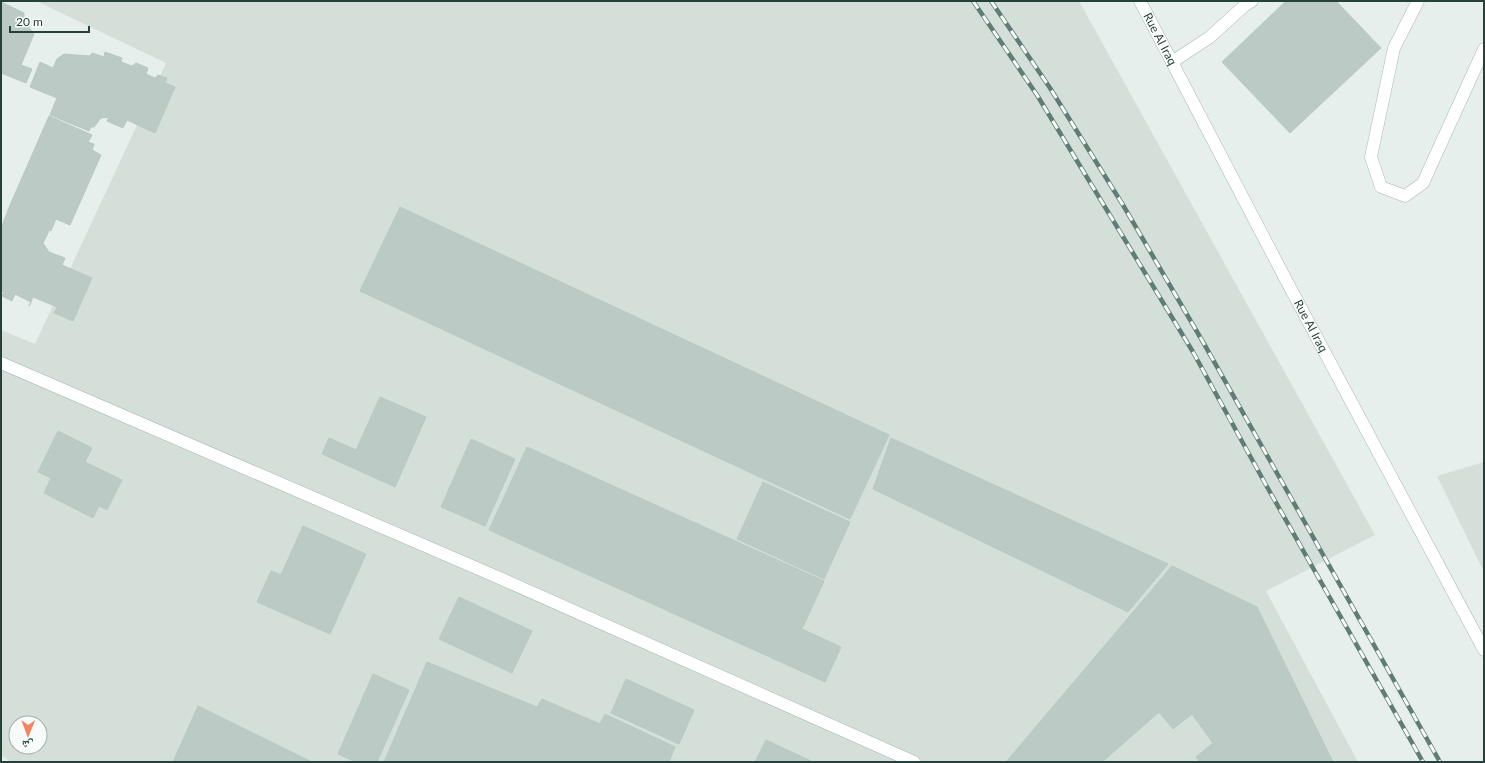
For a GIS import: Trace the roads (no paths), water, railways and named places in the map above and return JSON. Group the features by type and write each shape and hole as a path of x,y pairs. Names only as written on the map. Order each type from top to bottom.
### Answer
{"street":[{"name":"Rue Al Iraq","path":"1140,1 1297,301 1484,650"},
{"path":"1172,62 1210,37 1244,6 1252,1"},
{"path":"1418,1 1394,48 1371,157 1381,187 1405,196 1422,183 1484,49"},
{"path":"1,363 488,573 914,762"}],"railway":[{"path":"973,1 1037,95 1193,352 1266,485 1423,762"},
{"path":"991,1 1050,88 1123,205 1203,342 1440,762"}]}
